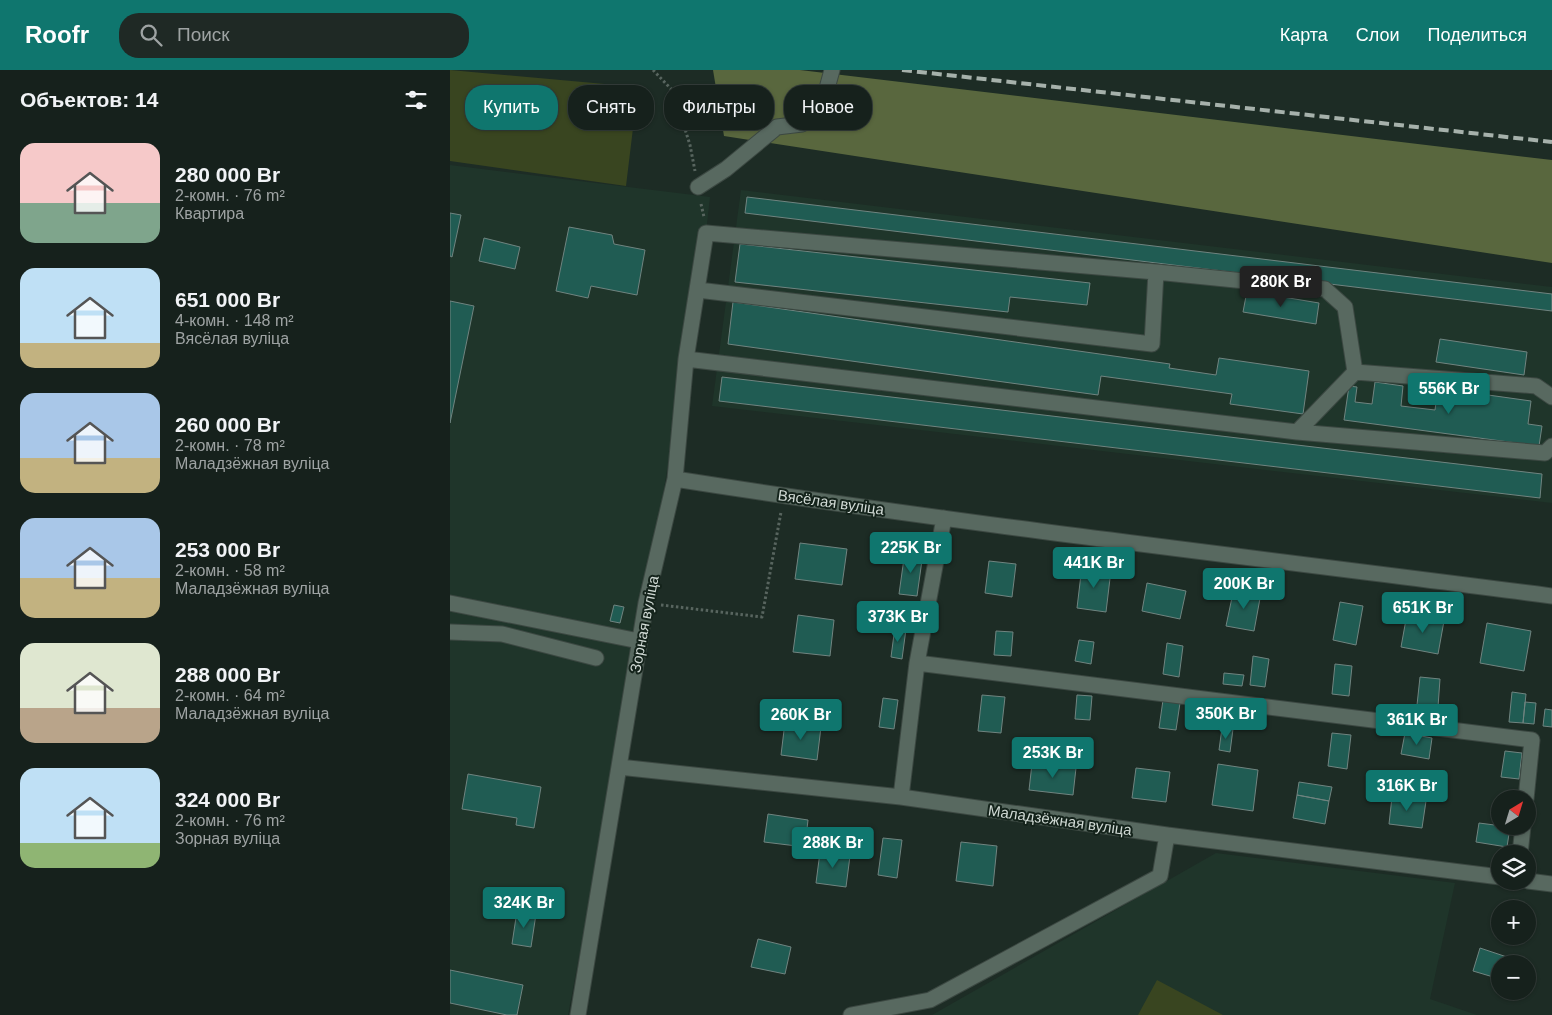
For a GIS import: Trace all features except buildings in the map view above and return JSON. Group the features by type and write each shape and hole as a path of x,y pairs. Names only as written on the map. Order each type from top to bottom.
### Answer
{"street":[{"path":"698,187 726,169 777,127 802,124 817,111 826,92 832,70"},
{"path":"706,233 1156,272 1325,289 1345,307 1355,372"},
{"name":"Зорная вуліца","path":"578,1015 646,603 675,479 686,359 706,233"},
{"path":"698,290 1152,344 1156,272"},
{"path":"686,359 1297,432 1545,453 1552,446"},
{"path":"1355,372 1536,386 1552,397"},
{"path":"1297,432 1355,372"},
{"name":"Вясёлая вуліца","path":"675,479 944,518 1552,596"},
{"path":"900,797 917,663 944,518"},
{"path":"450,603 639,642"},
{"path":"450,632 502,634 596,658"},
{"path":"917,663 1532,740 1527,790"},
{"name":"Маладзёжная вуліца","path":"619,767 900,797 1167,835 1491,876"},
{"path":"851,1015 930,1000 1160,876 1167,835"},
{"path":"1536,881 1552,884"}],"path":[{"path":"653,70 673,91 690,145 706,233"},
{"path":"646,603 762,617 784,496"}],"shaded area":[{"path":"450,165 710,197 706,233 639,641 568,1015 450,1015"},
{"path":"741,190 1552,287 1552,503 712,406"},
{"path":"1216,853 1455,883 1430,999 1477,1015 932,1015"}],"green space":[{"path":"450,70 616,85 568,85 568,130 633,130 626,186 450,161"},
{"path":"713,70 800,70 1552,160 1552,263 724,136 723,130 774,130 774,85 716,85"},
{"path":"1157,980 1223,1015 1138,1015"}],"railway":[{"path":"902,70 1552,142"}]}
